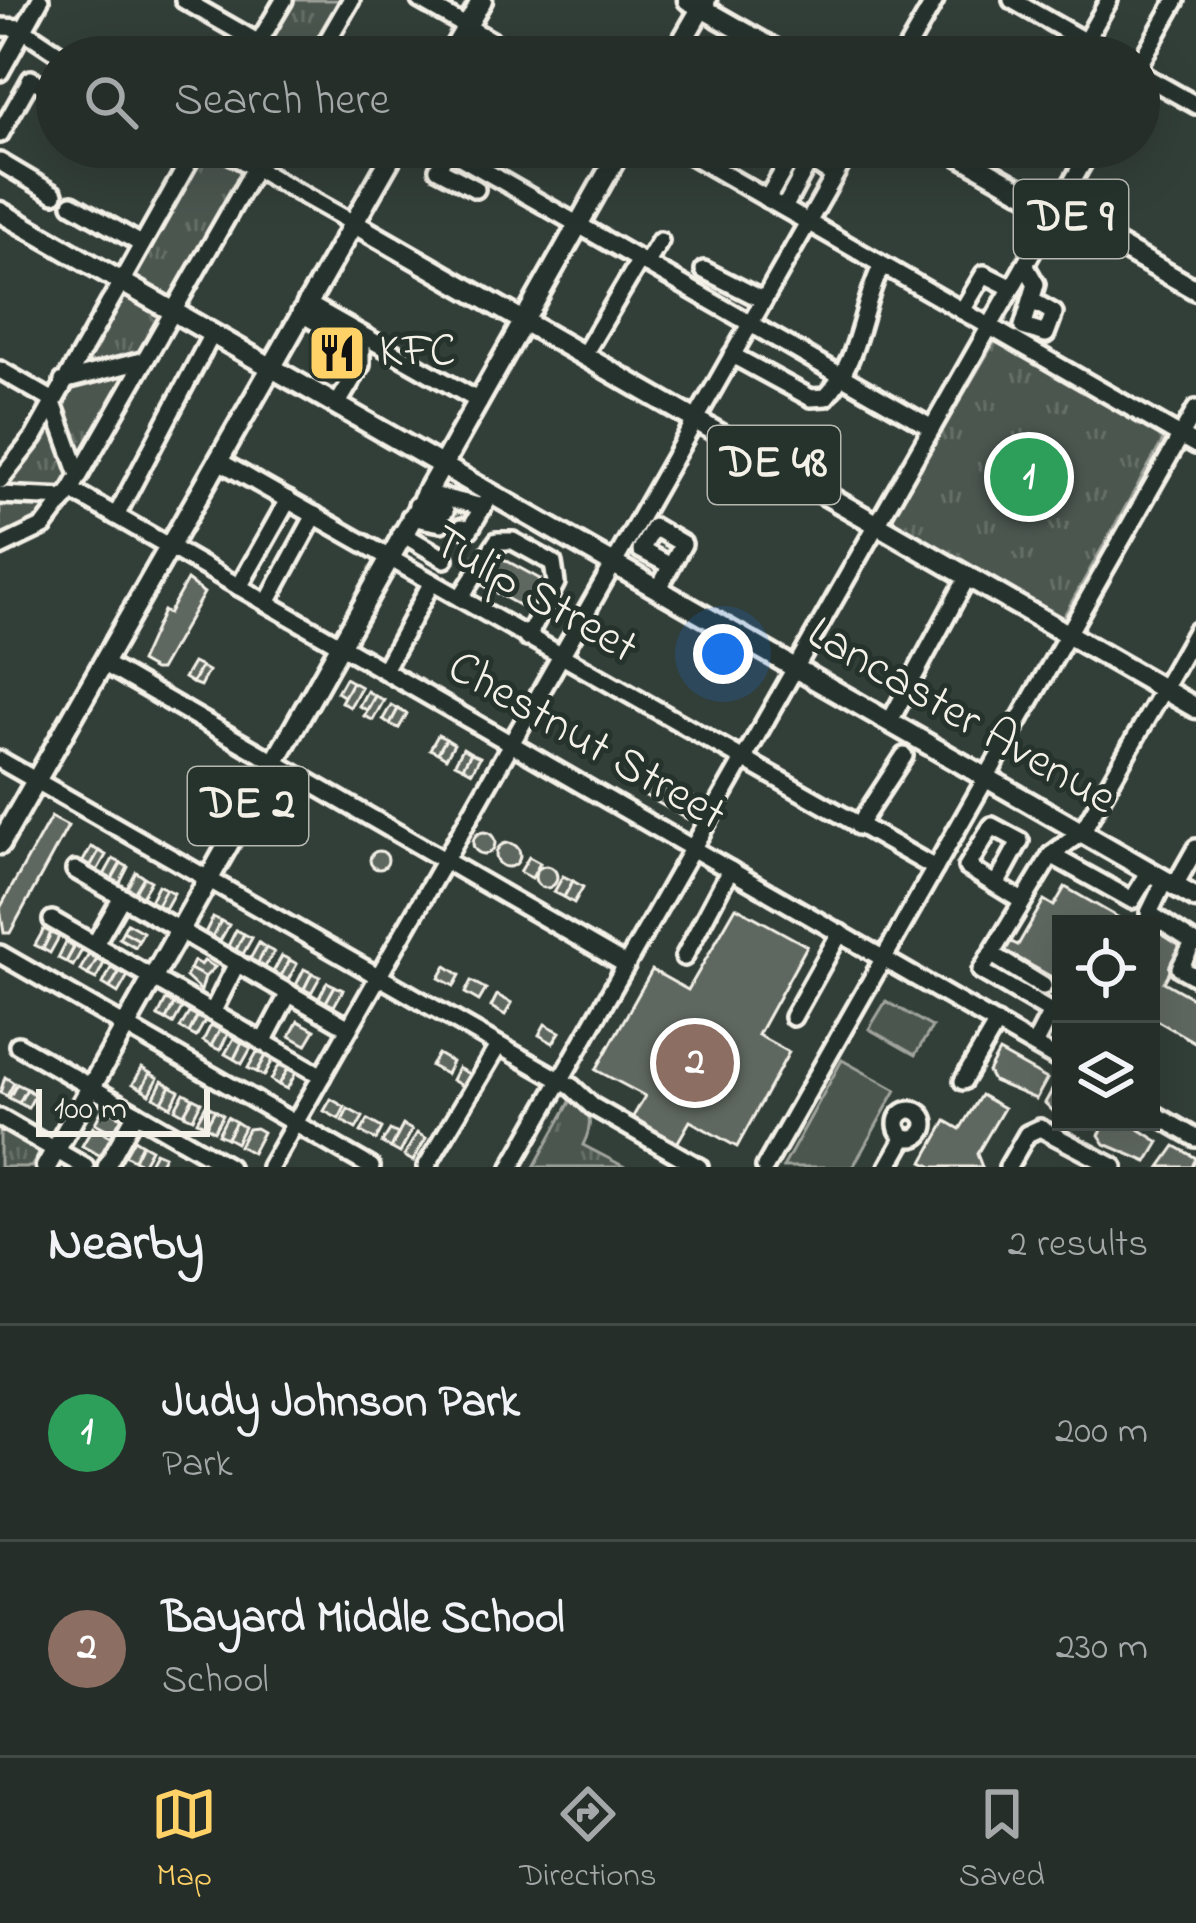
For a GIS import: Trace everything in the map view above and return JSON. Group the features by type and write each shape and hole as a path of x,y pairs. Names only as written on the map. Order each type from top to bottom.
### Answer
{"main road":[{"path":"462,36 482,0"},
{"path":"684,36 699,3 753,36"},
{"path":"0,844 385,168"},
{"name":"DE 2","path":"49,1162 610,168"},
{"name":"DE 9","path":"982,168 1196,290"},
{"name":"Lancaster Avenue","path":"0,212 466,477 475,512 544,522 1196,898"},
{"name":"DE 48","path":"352,223 1196,707"}],"street":[{"path":"0,72 40,0"},
{"path":"263,36 284,0"},
{"path":"330,36 351,0"},
{"path":"420,0 483,36"},
{"path":"914,36 934,0"},
{"path":"1012,0 1075,36"},
{"path":"1088,36 1109,0"},
{"path":"1157,36 1176,0"},
{"path":"193,2 237,36"},
{"path":"1,24 36,38"},
{"path":"0,134 31,79 36,82"},
{"path":"1160,82 1196,105"},
{"path":"0,162 54,194"},
{"path":"0,480 22,457 185,168"},
{"path":"2,547 44,526 72,488 254,168"},
{"path":"257,168 352,223"},
{"path":"468,168 484,182 578,224 932,428"},
{"path":"713,168 1188,441"},
{"path":"767,199 782,168"},
{"path":"784,208 806,168"},
{"path":"820,168 834,176"},
{"path":"270,1167 839,168"},
{"path":"511,1167 1080,168"},
{"path":"72,204 141,244"},
{"path":"584,356 660,241"},
{"path":"732,355 811,398 826,397 842,376 863,329 865,298 882,265"},
{"path":"1025,265 1036,284 1031,300"},
{"path":"704,270 763,300"},
{"path":"962,311 980,276 1012,288"},
{"path":"303,309 477,400"},
{"path":"303,309 361,348 361,364 338,403"},
{"path":"116,516 212,334"},
{"path":"63,381 145,360"},
{"path":"0,370 52,400 72,488"},
{"path":"765,1167 1068,634 1188,441 1196,409"},
{"name":"Tulip Street","path":"219,461 935,868"},
{"path":"446,511 466,477"},
{"path":"0,494 72,488"},
{"name":"Chestnut Street","path":"72,488 1052,1055"},
{"path":"239,587 288,500"},
{"path":"413,512 446,511"},
{"path":"413,512 475,512"},
{"path":"413,512 445,559"},
{"path":"267,603 315,515"},
{"path":"529,550 544,522"},
{"path":"460,598 491,545 505,539 553,563 558,576 527,638"},
{"path":"659,588 671,566"},
{"path":"890,721 968,576"},
{"path":"384,670 432,582"},
{"path":"1034,1045 1051,1012 981,971 1051,855 1082,832 1196,631"},
{"path":"104,663 626,964"},
{"path":"858,826 904,756"},
{"path":"0,760 560,1081 699,1167"},
{"path":"1051,855 1132,900 1196,848"},
{"path":"75,870 349,1028"},
{"path":"684,957 730,870"},
{"path":"1163,879 1149,913 1195,944 1180,968 1196,977"},
{"path":"996,885 1022,901"},
{"path":"95,944 122,897"},
{"path":"52,920 322,1076"},
{"path":"793,1017 840,933"},
{"path":"0,953 371,1167"},
{"path":"991,954 1043,986"},
{"path":"212,1013 238,964"},
{"path":"263,1042 289,993"},
{"path":"963,1081 997,1023"},
{"path":"18,1045 230,1167"},
{"path":"426,1167 498,1046"},
{"path":"106,1167 136,1113"},
{"path":"1160,1117 1196,1138"},
{"path":"0,1118 49,1162 85,1167"},
{"path":"1007,1167 1027,1133 1040,1128 1114,1167"},
{"path":"887,1167 905,1137"}],"green space":[{"path":"284,0 351,0 330,36 263,36"},
{"path":"185,168 255,168 53,517 0,547 0,480"},
{"path":"995,341 1165,437 1061,621 893,524 893,514"},
{"path":"886,1001 932,1027 915,1055 869,1029"},
{"path":"842,1060 896,1090 853,1167 783,1167"},
{"path":"575,1093 589,1118 583,1145 625,1167 534,1167"},
{"path":"0,1129 40,1152 31,1167 0,1167"}],"building":[{"path":"498,556 540,579 524,608 482,585"},
{"path":"187,580 204,593 160,670 154,670 140,662 163,611 168,614"},
{"path":"193,663 201,667 192,683 184,678"},
{"path":"201,667 208,671 200,686 192,683"},
{"path":"345,678 352,682 345,697 337,692"},
{"path":"352,682 361,687 350,707 341,702"},
{"path":"367,691 375,696 367,710 359,706"},
{"path":"375,696 384,700 373,720 364,716"},
{"path":"391,705 398,709 390,724 383,719"},
{"path":"398,709 407,714 399,728 390,724"},
{"path":"438,735 446,739 438,753 430,749"},
{"path":"446,739 454,744 446,758 438,753"},
{"path":"463,748 471,753 463,767 455,763"},
{"path":"471,753 480,757 472,772 463,767"},
{"path":"655,776 698,800 687,819 644,795"},
{"path":"51,817 68,826 10,933 4,933 0,908"},
{"path":"484,832 495,843 484,854 473,843"},
{"path":"508,843 520,855 508,867 496,855"},
{"path":"91,847 99,851 90,867 82,863"},
{"path":"99,851 106,855 97,871 90,867"},
{"path":"379,851 388,860 379,869 370,860"},
{"path":"529,857 540,863 532,878 520,872"},
{"path":"113,859 121,863 112,879 104,875"},
{"path":"121,863 128,867 120,883 112,879"},
{"path":"546,866 557,877 546,888 535,877"},
{"path":"136,872 144,877 135,892 127,888"},
{"path":"563,876 573,881 564,897 554,892"},
{"path":"144,877 151,881 142,896 135,892"},
{"path":"573,881 583,887 574,903 564,897"},
{"path":"158,885 166,889 157,905 150,901"},
{"path":"1065,887 1114,915 1052,915 1052,977 1004,950 1009,941 1018,945 1044,900 1054,906"},
{"path":"166,889 174,893 165,909 157,905"},
{"path":"736,907 807,946 758,1035 789,1052 737,1147 690,1121 675,1147 630,1122 645,1096 596,1070 652,970 688,990"},
{"path":"213,917 221,921 212,937 205,933"},
{"path":"221,921 229,925 220,941 212,937"},
{"path":"127,923 143,932 139,940 123,931"},
{"path":"44,929 51,933 43,949 35,945"},
{"path":"236,930 244,934 236,950 228,946"},
{"path":"123,931 139,940 135,947 119,938"},
{"path":"51,933 59,937 50,953 43,949"},
{"path":"1160,933 1184,947 1164,982 1196,1000 1196,1043 1160,1022"},
{"path":"244,934 252,938 243,954 236,950"},
{"path":"79,939 86,943 73,966 66,962"},
{"path":"66,942 74,947 66,962 58,958"},
{"path":"259,943 266,948 258,963 250,959"},
{"path":"266,948 274,952 265,967 258,963"},
{"path":"89,954 97,959 88,975 80,970"},
{"path":"282,956 290,960 281,976 273,972"},
{"path":"97,959 104,963 96,979 88,975"},
{"path":"290,960 297,964 288,980 281,976"},
{"path":"194,961 215,967 205,977 190,969"},
{"path":"446,966 460,975 454,986 439,978"},
{"path":"111,968 119,972 110,988 103,984"},
{"path":"122,968 130,972 118,993 110,988"},
{"path":"190,969 205,977 201,991 186,977"},
{"path":"304,969 312,973 304,989 296,985"},
{"path":"312,973 320,977 311,993 304,989"},
{"path":"471,981 486,989 479,1001 465,993"},
{"path":"327,982 335,986 326,1002 319,998"},
{"path":"335,986 343,990 334,1006 326,1002"},
{"path":"497,995 512,1003 505,1015 491,1007"},
{"path":"166,1000 174,1004 166,1020 158,1016"},
{"path":"174,1004 182,1008 173,1024 166,1020"},
{"path":"189,1013 197,1017 189,1033 180,1028"},
{"path":"197,1017 205,1021 196,1037 189,1033"},
{"path":"298,1021 315,1030 306,1045 290,1036"},
{"path":"545,1024 560,1032 553,1043 539,1035"},
{"path":"211,1025 220,1030 211,1046 203,1041"},
{"path":"220,1030 228,1034 220,1050 211,1046"},
{"path":"234,1038 242,1043 234,1059 225,1054"},
{"path":"242,1043 251,1048 242,1064 234,1059"},
{"path":"257,1052 266,1056 257,1072 248,1068"},
{"path":"999,1052 1047,1079 1036,1099 993,1081 988,1072"},
{"path":"438,1054 452,1062 446,1074 431,1066"},
{"path":"266,1056 273,1060 264,1076 257,1072"},
{"path":"279,1065 288,1069 279,1085 271,1080"},
{"path":"142,1068 150,1073 142,1089 133,1084"},
{"path":"458,1068 473,1076 466,1088 452,1080"},
{"path":"288,1069 296,1073 287,1089 279,1085"},
{"path":"150,1073 158,1078 150,1094 142,1089"},
{"path":"5,1077 14,1083 7,1096 0,1093"},
{"path":"162,1081 171,1086 162,1102 154,1097"},
{"path":"17,1084 27,1089 19,1103 9,1098"},
{"path":"171,1086 179,1091 171,1107 162,1102"},
{"path":"27,1089 35,1095 28,1108 19,1103"},
{"path":"184,1093 193,1098 184,1114 175,1109"},
{"path":"981,1095 1004,1108 977,1154 982,1167 933,1167 923,1162 946,1121 960,1129"},
{"path":"193,1098 201,1102 193,1118 184,1114"},
{"path":"331,1099 345,1107 339,1119 324,1111"},
{"path":"105,1104 124,1114 114,1133 95,1123"},
{"path":"206,1105 215,1110 206,1126 197,1121"},
{"path":"348,1109 363,1117 356,1129 342,1121"},
{"path":"215,1110 223,1115 214,1131 206,1126"},
{"path":"227,1117 236,1122 227,1138 218,1134"},
{"path":"368,1120 382,1128 376,1140 361,1132"},
{"path":"236,1122 244,1127 236,1143 227,1138"},
{"path":"403,1125 412,1130 400,1153 391,1148"},
{"path":"93,1127 112,1137 101,1156 82,1146"},
{"path":"248,1129 263,1132 252,1153 239,1146"},
{"path":"390,1130 398,1134 391,1148 382,1143"},
{"path":"1101,1131 1142,1131 1159,1142 1147,1162 1105,1144"},
{"path":"417,1133 426,1138 413,1161 404,1156"},
{"path":"134,1139 142,1144 134,1160 125,1155"},
{"path":"142,1144 151,1149 142,1165 134,1160"},
{"path":"1175,1146 1196,1158 1192,1167 1160,1167"},
{"path":"155,1152 164,1156 158,1167 147,1167"}],"tunnel":[{"path":"445,511 465,516"}],"place":[{"name":"KFC","path":"337,353"},
{"name":"Judy Johnson Park","path":"1029,477"},
{"name":"Bayard Middle School","path":"695,1063"}]}
